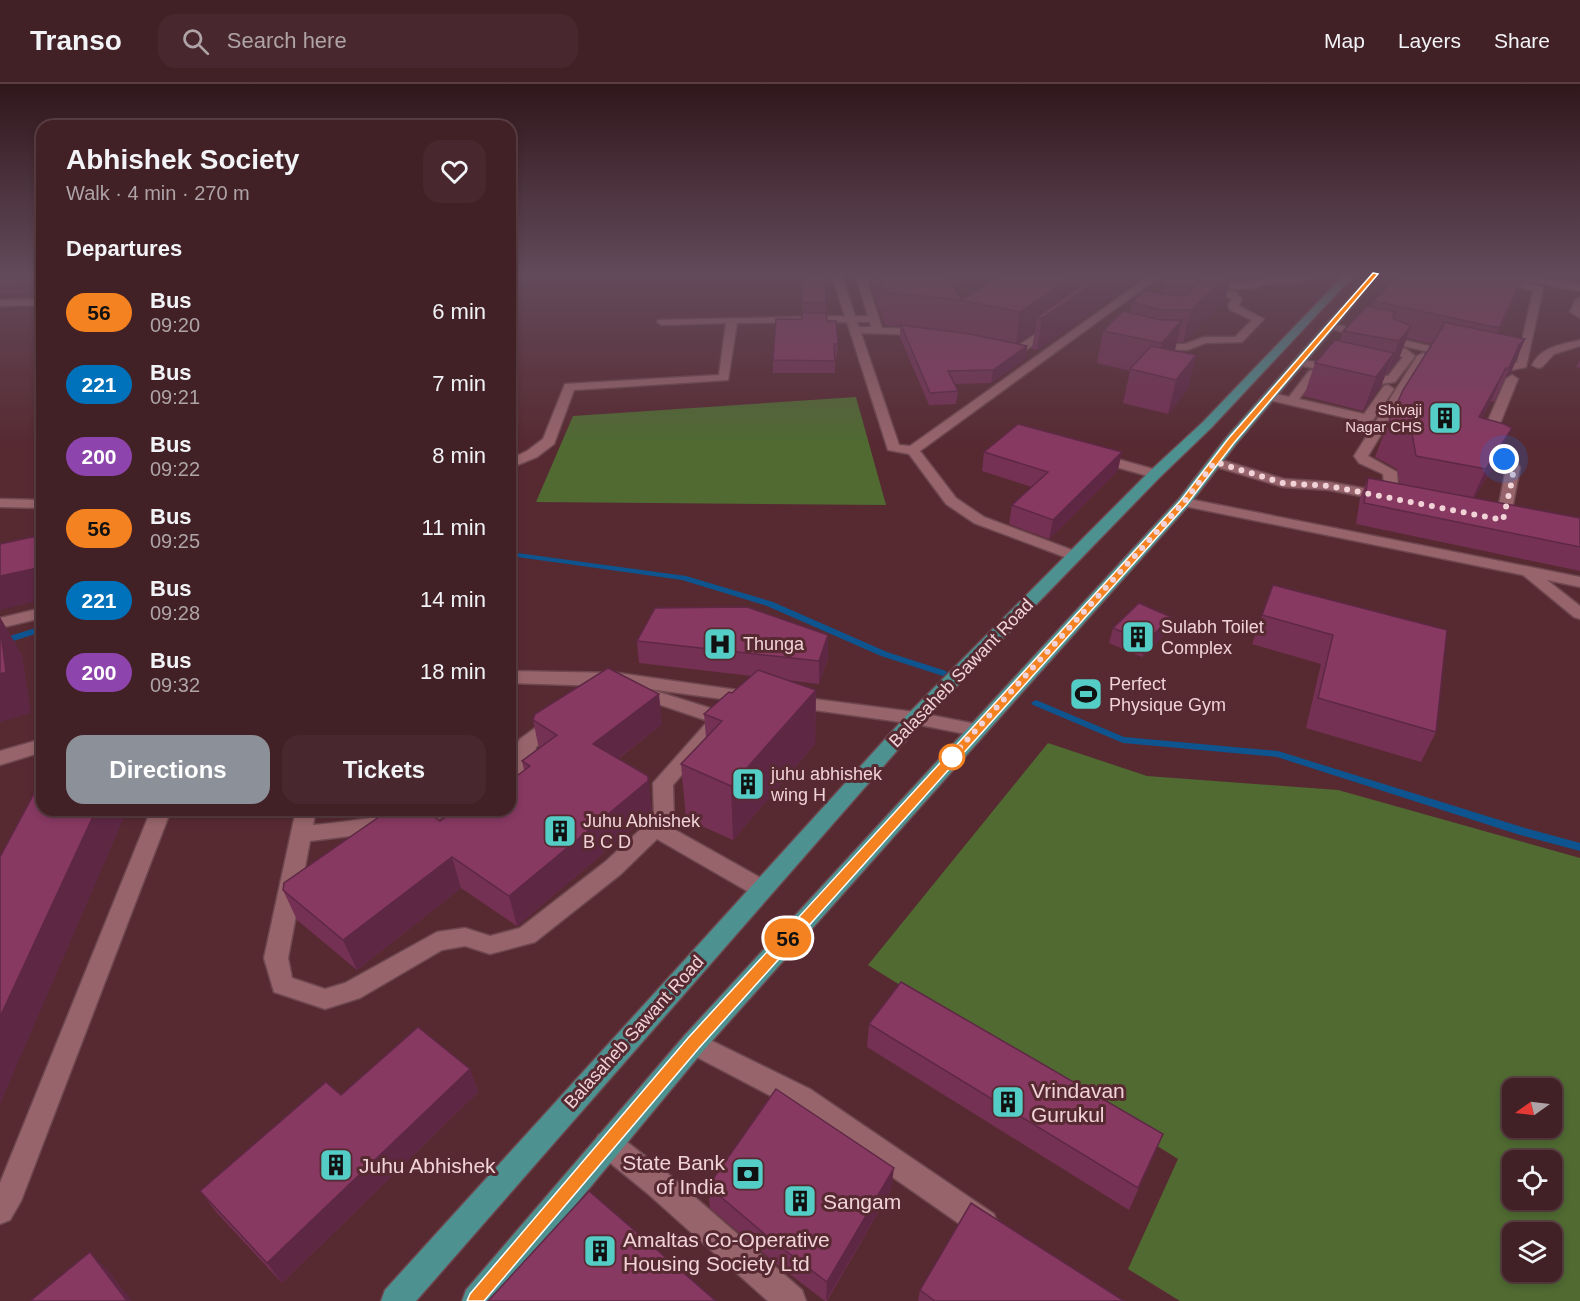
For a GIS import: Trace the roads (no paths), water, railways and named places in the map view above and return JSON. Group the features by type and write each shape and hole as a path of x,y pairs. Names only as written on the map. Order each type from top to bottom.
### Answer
{"main road":[{"name":"Balasaheb Sawant Road","path":"396,1301 915,718 1295,331"},
{"path":"477,1301 694,1043 1184,502 1269,396 1314,365 1327,331"}],"street":[{"path":"516,461 532,454 549,441 569,387 724,378 731,331"},
{"path":"854,331 893,447 901,450 913,450 1077,331"},
{"path":"917,331 937,334"},
{"path":"1041,357 1013,349 1045,331"},
{"path":"1144,345 1170,348 1186,347 1204,340 1238,340 1247,331"},
{"path":"1292,401 1314,365 1379,380 1391,380 1409,356 1402,351 1330,331"},
{"path":"1331,331 1459,356"},
{"path":"1480,360 1512,367 1522,365 1529,331"},
{"path":"1042,333 1066,339"},
{"path":"1538,365 1546,352 1580,343"},
{"path":"1215,462 1283,483 1329,486 1397,500 1390,472 1364,460 1361,456 1424,355"},
{"path":"1503,520 1513,468 1511,463 1486,450 1484,446 1512,379"},
{"path":"1269,396 1353,416 1369,417 1388,389"},
{"path":"913,450 951,501 979,520 1075,556"},
{"path":"1088,455 1155,474"},
{"path":"1184,502 1580,582"},
{"path":"0,503 36,504"},
{"path":"1527,571 1580,614"},
{"path":"0,623 36,614"},
{"path":"516,678 642,692 721,719"},
{"path":"607,688 743,695 915,718 976,730"},
{"path":"304,816 276,958 282,985 325,999 352,992 437,942 465,937 490,945 527,935 613,868 664,820 663,783 743,695"},
{"path":"516,767 526,760 527,744 532,738 568,714"},
{"path":"0,758 36,747"},
{"path":"0,1210 7,1201 159,816"},
{"path":"300,834 362,829 424,816"},
{"path":"655,828 762,889"},
{"path":"694,1043 801,1098 1007,1240"},
{"path":"608,1144 657,1183 791,1301"}],"waterway":[{"path":"516,555 683,578 770,604 884,654 943,673"},
{"path":"0,642 36,631"},
{"path":"1036,703 1123,740 1278,754 1524,832 1580,847"}],"place":[{"name":"Shivaji Nagar CHS","path":"1445,418"},
{"name":"Sulabh Toilet Complex","path":"1138,637"},
{"name":"Thunga","path":"720,644"},
{"name":"Perfect Physique Gym","path":"1086,694"},
{"name":"juhu abhishek wing H","path":"748,784"},
{"name":"Juhu Abhishek B C D","path":"560,831"},
{"name":"Vrindavan Gurukul","path":"1008,1102"},
{"name":"Juhu Abhishek","path":"336,1165"},
{"name":"State Bank of India","path":"748,1174"},
{"name":"Sangam","path":"800,1201"},
{"name":"Amaltas Co-Operative Housing Society Ltd","path":"600,1251"}]}
